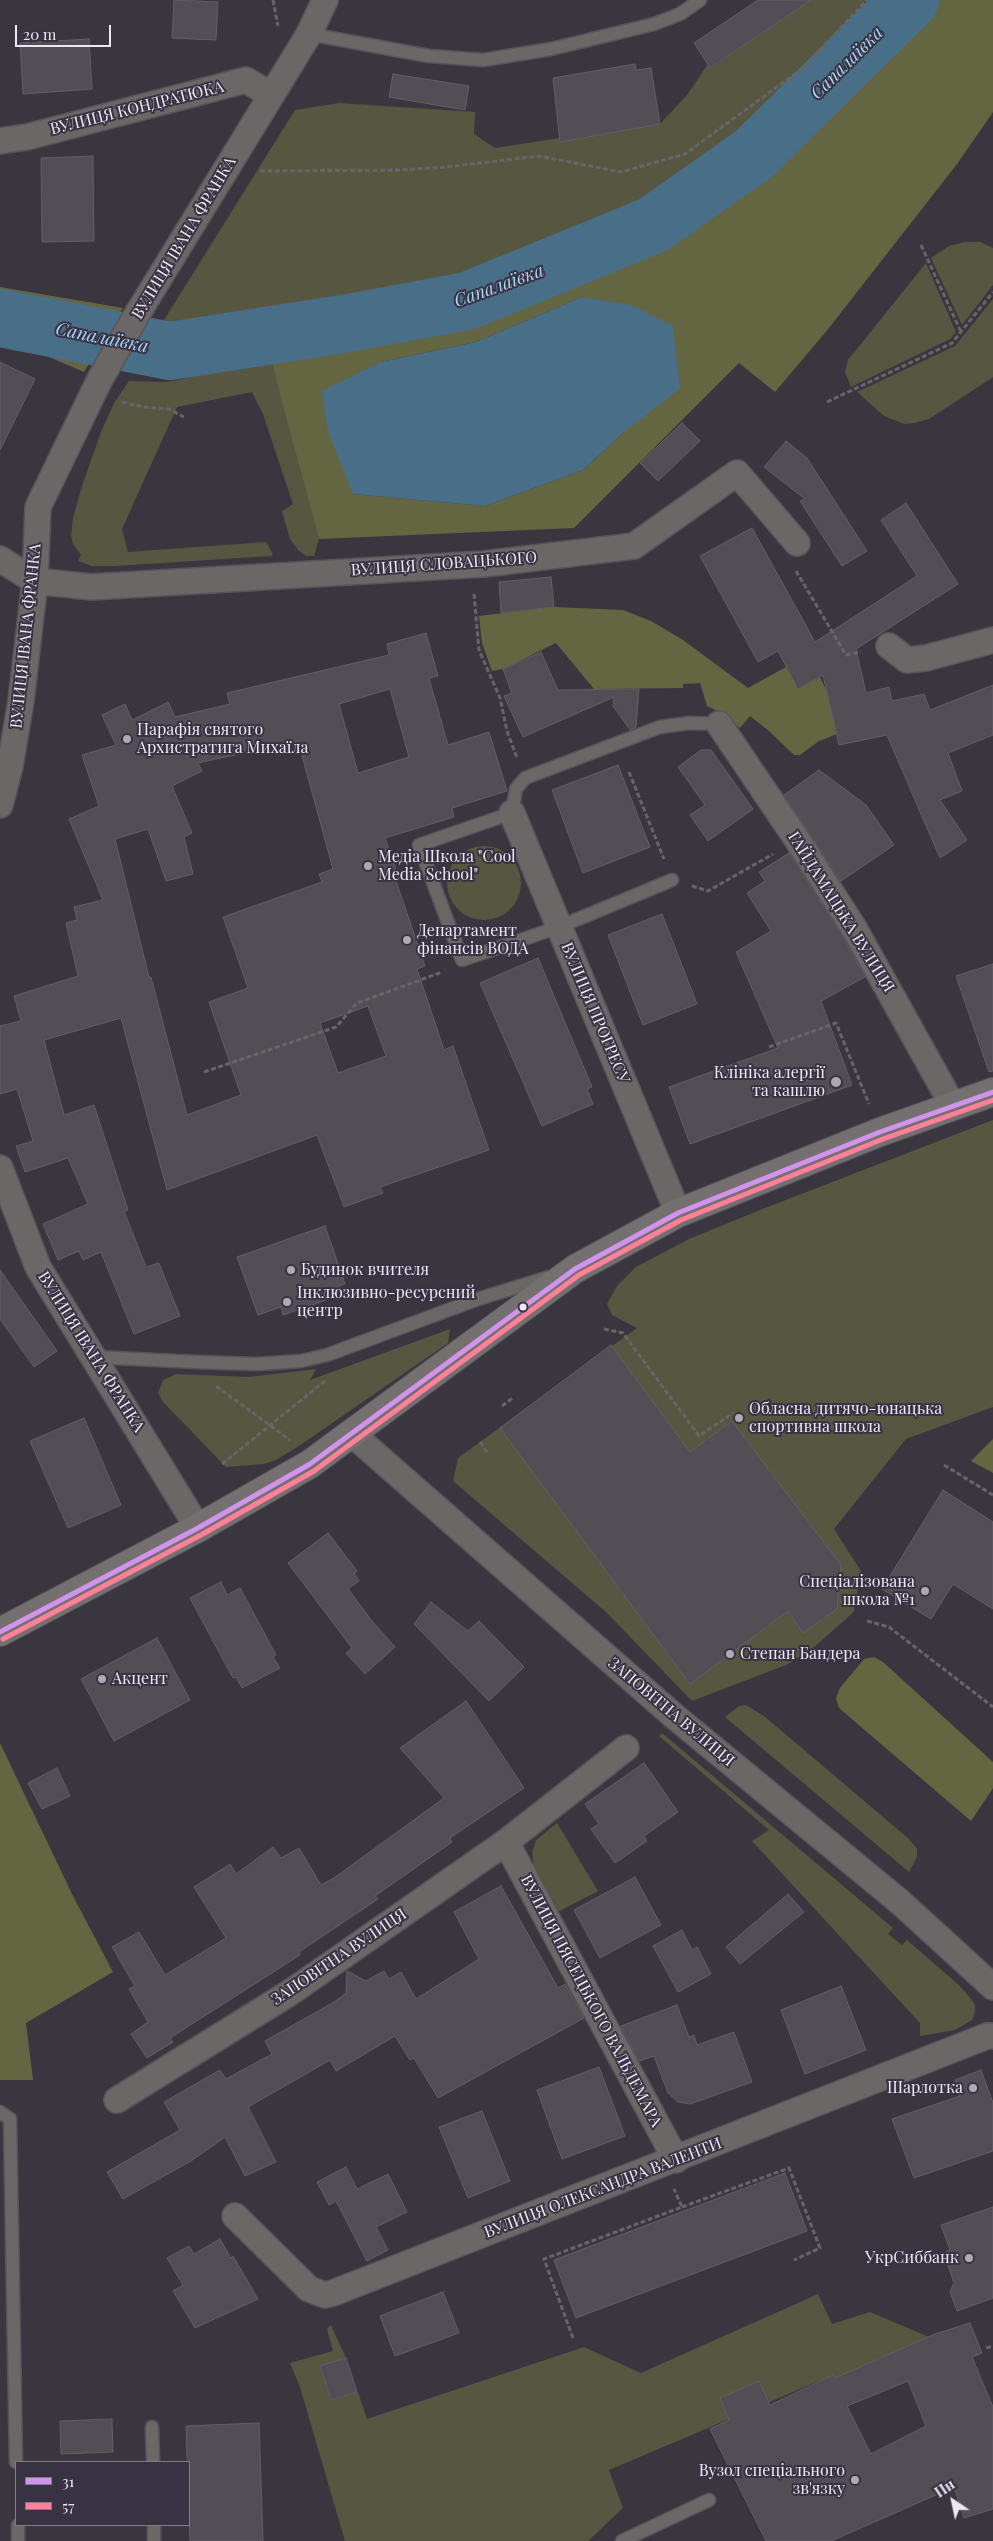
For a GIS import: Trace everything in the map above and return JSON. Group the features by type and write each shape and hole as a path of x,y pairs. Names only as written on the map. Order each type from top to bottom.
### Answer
{"main road":[{"path":"0,1632 198,1528 310,1464 576,1269 678,1213 880,1132 993,1092"}],"street":[{"name":"ВУЛИЦЯ ІВАНА ФРАНКА","path":"0,806 10,766 20,701 35,581 38,507 106,391 136,316 309,34 325,0"},
{"name":"ВУЛИЦЯ КОНДРАТЮКА","path":"0,141 27,136 246,80 271,95"},
{"name":"ВУЛИЦЯ СЛОВАЦЬКОГО","path":"35,581 91,587 484,564 634,546 737,473 796,543"},
{"path":"0,559 35,581"},
{"path":"889,646 907,660 926,658 993,640"},
{"name":"ГАЙДАМАЦЬКА ВУЛИЦЯ","path":"719,724 854,928 953,1106"},
{"name":"ВУЛИЦЯ ПРОГРЕСУ","path":"512,813 678,1213"},
{"name":"ВУЛИЦЯ ІВАНА ФРАНКА","path":"0,1168 38,1266 198,1528"},
{"name":"ЗАПОВІТНА ВУЛИЦЯ","path":"352,1434 674,1716 900,1902 993,1987"},
{"name":"ЗАПОВІТНА ВУЛИЦЯ","path":"117,2100 291,1992 506,1842 626,1748"},
{"name":"ВУЛИЦЯ ПЯСЕЦЬКОГО ВАЛЬДЕМАРА","path":"506,1842 676,2160"},
{"name":"ВУЛИЦЯ ОЛЕКСАНДРА ВАЛЕНТИ","path":"236,2216 309,2289 324,2295 676,2160 987,2036 993,2036"}],"lane":[{"path":"309,34 429,56 484,60 551,49 654,24 680,14 700,0"},
{"path":"672,880 559,927 462,960 419,845 512,813 516,789 525,778 660,727 689,723 719,724"},
{"path":"94,1357 257,1364 301,1361 327,1354 478,1299 576,1269"},
{"path":"0,2112 10,2119 16,2461"},
{"path":"152,2426 153,2461"},
{"path":"622,2541 709,2500"},
{"path":"18,2526 18,2541"},
{"path":"154,2526 154,2541"}],"path":[{"path":"253,170 400,170 446,167 539,156 621,172 686,154 802,68 867,0"},
{"path":"921,244 961,332"},
{"path":"827,402 952,343 993,292"},
{"path":"106,391 144,407 169,409 184,417"},
{"path":"796,543 796,574 846,655"},
{"path":"484,564 473,586 479,650 500,698 507,731 525,778"},
{"path":"629,772 672,880 708,891 798,841"},
{"path":"204,1072 336,1027 356,1003 439,974 462,960"},
{"path":"769,1046 836,1023 870,1106"},
{"path":"604,1329 623,1333 699,1436 733,1413"},
{"path":"222,1464 330,1376"},
{"path":"215,1386 292,1441"},
{"path":"502,1406 514,1397"},
{"path":"480,1442 488,1453"},
{"path":"944,1465 993,1496"},
{"path":"867,1621 889,1627 993,1708"},
{"path":"573,2338 544,2259 789,2168 820,2248 794,2260"},
{"path":"672,2184 682,2207"},
{"path":"986,2348 993,2346"}],"green space":[{"path":"805,0 889,0 745,138 640,214 462,285 263,315 187,330 159,328 295,110 339,103 475,112 474,134 495,148 560,138 564,141 660,124 687,95 708,64 711,68 806,3"},
{"path":"889,0 993,0 993,112 957,164 829,328 775,392 739,363 574,528 319,539 276,379 263,315 462,285 640,214 745,138","holes":["582,297 624,432 583,470 485,506 353,494 381,362 476,342"]},
{"path":"965,242 980,242 993,248 993,285 962,325 931,258 949,246"},
{"path":"926,263 956,332 950,339 851,387 845,372 848,360"},
{"path":"0,287 123,308 84,372 0,336"},
{"path":"993,299 993,377 929,419 915,423 904,424 884,416 857,392 955,346"},
{"path":"271,356 319,539 314,556 306,556 298,550 290,539 282,511 293,504 263,414 252,392 177,407 122,529 128,552 266,542 273,554 271,556 115,566 92,566 78,561 81,555 73,544 71,535 73,518 82,486 101,432 114,403 129,381 167,382 227,370"},
{"path":"554,607 623,610 651,621 683,640 748,688 786,667 798,689 820,677 827,692 837,734 819,741 800,755 794,755 750,716 740,728 721,713 707,706 700,683 683,684 683,688 594,689 556,643 503,669 492,671 482,643 479,616"},
{"path":"477,846 491,846 505,852 515,862 521,876 521,890 515,904 505,914 491,920 477,920 463,914 453,904 447,890 447,876 453,862 463,852"},
{"name":"Обласна дитячо-юнацька спортивна школа","path":"993,1120 993,1407 906,1439 834,1529 861,1571 854,1611 846,1619 806,1654 786,1665 692,1701 606,1612 453,1481 458,1458 637,1328 612,1315 607,1304 617,1286 636,1267 689,1239"},
{"path":"450,1329 448,1343 299,1446 276,1460 264,1464 226,1467 163,1402 158,1393 163,1380 176,1374 249,1377 316,1369 310,1380"},
{"path":"993,1439 993,1473 971,1461"},
{"path":"874,1657 883,1662 993,1762 993,1788 971,1821 839,1708 836,1698 840,1688 864,1659"},
{"path":"746,1705 764,1716 909,1839 917,1849 917,1857 909,1872 725,1717 739,1706"},
{"path":"662,1733 893,1928 888,1934 902,1945 907,1940 960,1986 975,2004 972,2020 955,2030 920,2036 920,2023 752,1841 769,1830 659,1736"},
{"path":"0,1743 73,1896 113,1972 26,2023 33,2080 0,2080"},
{"path":"557,1823 598,1891 556,1913 534,1868 532,1852 536,1840"},
{"path":"818,2294 832,2324 870,2312 929,2337 835,2378 833,2375 609,2470 623,2508 588,2541 345,2541 300,2387 290,2363 333,2351 327,2329 331,2325 346,2358 320,2367 324,2380 351,2372 353,2377 326,2386 331,2400 358,2392 367,2419 584,2347 641,2373"}],"water":[{"path":"582,297 631,305 673,326 680,389 624,432 583,470 485,506 353,494 328,432 322,391 381,362 476,342"}],"building":[{"path":"174,0 218,2 216,40 172,38"},
{"path":"758,0 811,0 710,68 694,43"},
{"path":"89,39 92,89 23,94 20,43"},
{"path":"635,64 636,70 651,68 660,124 560,142 553,78"},
{"path":"393,74 469,86 465,110 389,97"},
{"path":"93,156 94,241 42,242 41,158"},
{"path":"0,362 35,379 0,450"},
{"path":"682,423 700,441 658,481 640,463"},
{"path":"786,441 807,458 867,551 842,566 800,501 805,499 764,467"},
{"path":"906,503 958,584 856,649 866,693 889,687 892,701 924,694 930,710 993,685 993,735 948,753 962,791 940,800 967,840 940,858 887,735 839,745 823,675 798,689 778,651 758,662 700,556 752,528 815,642 917,576 881,520"},
{"path":"551,577 554,607 501,613 499,582"},
{"path":"426,633 438,676 429,678 448,745 489,732 507,791 452,808 454,817 385,838 396,870 393,872 425,966 417,969 444,1050 453,1046 489,1150 380,1187 383,1193 344,1207 317,1135 167,1190 121,1018 44,1040 64,1115 94,1105 128,1210 124,1211 146,1267 159,1263 180,1316 134,1334 101,1252 83,1260 79,1251 58,1260 43,1224 88,1204 68,1158 25,1172 16,1146 33,1141 17,1089 0,1094 0,1026 21,1021 14,996 78,976 66,923 77,920 74,907 103,900 69,819 99,806 82,755 116,745 102,715 125,704 132,720 168,702 175,717 230,704 227,693 389,655 387,644","holes":["390,689 409,757 358,773 339,704","298,741 333,869 319,874 322,882 223,917 248,988 209,1002 241,1095 187,1115 151,977 149,977 115,839 148,829 166,881 193,874 184,837 192,833 172,786 202,771 198,763","368,1006 386,1056 338,1073 320,1023"]},
{"path":"541,652 558,690 639,689 636,727 630,730 613,706 614,697 523,737 504,696 512,693 503,669"},
{"path":"701,750 711,750 753,809 708,841 690,815 705,805 678,767"},
{"path":"618,765 650,847 583,873 552,790"},
{"path":"819,770 866,805 894,845 841,881 784,795"},
{"path":"789,853 842,935 865,977 821,1001 852,1085 690,1144 669,1087 778,1048 736,952 771,931 747,893 765,881 759,872"},
{"path":"662,914 697,1004 643,1025 608,935"},
{"path":"538,958 592,1087 587,1089 593,1104 542,1126 480,983"},
{"path":"993,964 993,1071 989,1072 956,976"},
{"name":"Будинок вчителя","path":"325,1226 345,1284 326,1291 329,1299 283,1315 281,1307 258,1315 237,1257"},
{"path":"0,1270 57,1351 34,1367 0,1319"},
{"path":"611,1345 690,1452 732,1421 841,1565 837,1609 803,1633 788,1611 690,1684 500,1428"},
{"path":"84,1418 121,1505 68,1528 30,1441"},
{"path":"943,1490 993,1522 993,1609 953,1584 931,1619 882,1589"},
{"path":"328,1533 357,1571 354,1573 359,1581 348,1589 372,1621 395,1647 365,1674 346,1653 352,1648 288,1563"},
{"path":"221,1582 227,1595 240,1588 276,1655 273,1657 280,1668 242,1688 236,1677 233,1678 190,1598"},
{"path":"431,1602 468,1631 479,1621 524,1667 489,1701 414,1624"},
{"path":"157,1638 190,1700 114,1741 81,1679"},
{"path":"466,1701 524,1788 450,1838 452,1842 375,1896 378,1899 299,1952 300,1955 170,2038 173,2042 147,2058 131,2034 148,2022 129,1989 135,1986 112,1947 139,1932 165,1975 226,1938 194,1887 230,1864 236,1874 273,1847 281,1858 299,1848 321,1885 334,1878 444,1798 400,1748"},
{"path":"644,1763 678,1812 644,1836 647,1841 615,1863 591,1829 599,1824 585,1804"},
{"path":"57,1768 70,1796 42,1809 28,1783"},
{"path":"635,1877 661,1925 600,1958 574,1910"},
{"path":"501,1886 558,1988 565,1984 584,2018 438,2098 414,2058 410,2060 395,2036 336,2071 330,2060 248,2107 276,2162 245,2176 225,2137 191,2161 123,2199 107,2172 180,2130 164,2102 220,2070 226,2079 272,2054 265,2041 336,2001 346,1993 347,1971 366,1981 384,1971 389,1979 401,1972 416,1999 479,1959 454,1912"},
{"path":"788,1894 804,1912 740,1964 726,1947"},
{"path":"682,1930 692,1950 697,1947 711,1974 678,1992 653,1946"},
{"path":"841,1986 866,2050 805,2074 781,2010"},
{"path":"677,2005 689,2037 694,2035 697,2045 734,2032 752,2082 690,2104 678,2102 668,2093 654,2056 639,2061 621,2026"},
{"path":"599,2067 625,2136 562,2159 537,2090"},
{"path":"981,2070 993,2103 993,2151 914,2178 892,2119 960,2096 955,2080"},
{"path":"482,2111 510,2181 468,2198 439,2127"},
{"path":"346,2167 357,2189 388,2174 407,2212 376,2227 388,2250 367,2261 336,2201 329,2205 317,2182"},
{"path":"785,2173 807,2231 576,2318 554,2260"},
{"name":"УкрСиббанк","path":"993,2207 993,2298 957,2311 950,2292 954,2283 944,2253 950,2250 941,2225"},
{"path":"220,2239 231,2258 233,2256 258,2299 195,2328 173,2291 183,2285 167,2258 189,2246 194,2254"},
{"path":"443,2292 459,2333 395,2356 380,2316"},
{"path":"970,2323 982,2353 972,2357 993,2407 993,2509 964,2518 954,2487 831,2541 766,2541 710,2429 729,2420 720,2398 759,2381 770,2405 833,2375 835,2378 935,2334","holes":["908,2381 926,2426 871,2454 847,2406"]},
{"path":"346,2358 357,2392 331,2400 320,2366"},
{"path":"112,2419 113,2452 61,2454 60,2421"},
{"path":"259,2423 263,2541 190,2541 190,2461 187,2461 186,2426"}],"waterway":[{"name":"Сапалаївка","path":"0,318 170,351 343,324 467,301 653,225 754,154 910,0"}],"transit line":[{"name":"31","path":"0,1632 198,1528 310,1464 575,1269 678,1213 880,1132 993,1092"},
{"name":"57","path":"3,1639 201,1535 314,1471 579,1275 681,1220 883,1139 993,1100"}],"place":[{"name":"Парафія святого Архистратига Михаїла","path":"127,739"},
{"name":"Медіа Школа \"Cool Media School\"","path":"368,866"},
{"name":"Департамент фінансів ВОДА","path":"407,940"},
{"name":"Клініка алергії та кашлю","path":"836,1082"},
{"name":"Будинок вчителя","path":"291,1270"},
{"name":"Інклюзивно-ресурсний центр","path":"287,1302"},
{"name":"Обласна дитячо-юнацька спортивна школа","path":"739,1418"},
{"name":"Спеціалізована школа №1","path":"925,1591"},
{"name":"Степан Бандера","path":"730,1654"},
{"name":"Акцент","path":"102,1679"},
{"name":"Шарлотка","path":"973,2088"},
{"name":"УкрСиббанк","path":"969,2258"},
{"name":"Вузол спеціального зв'язку","path":"855,2480"}]}
